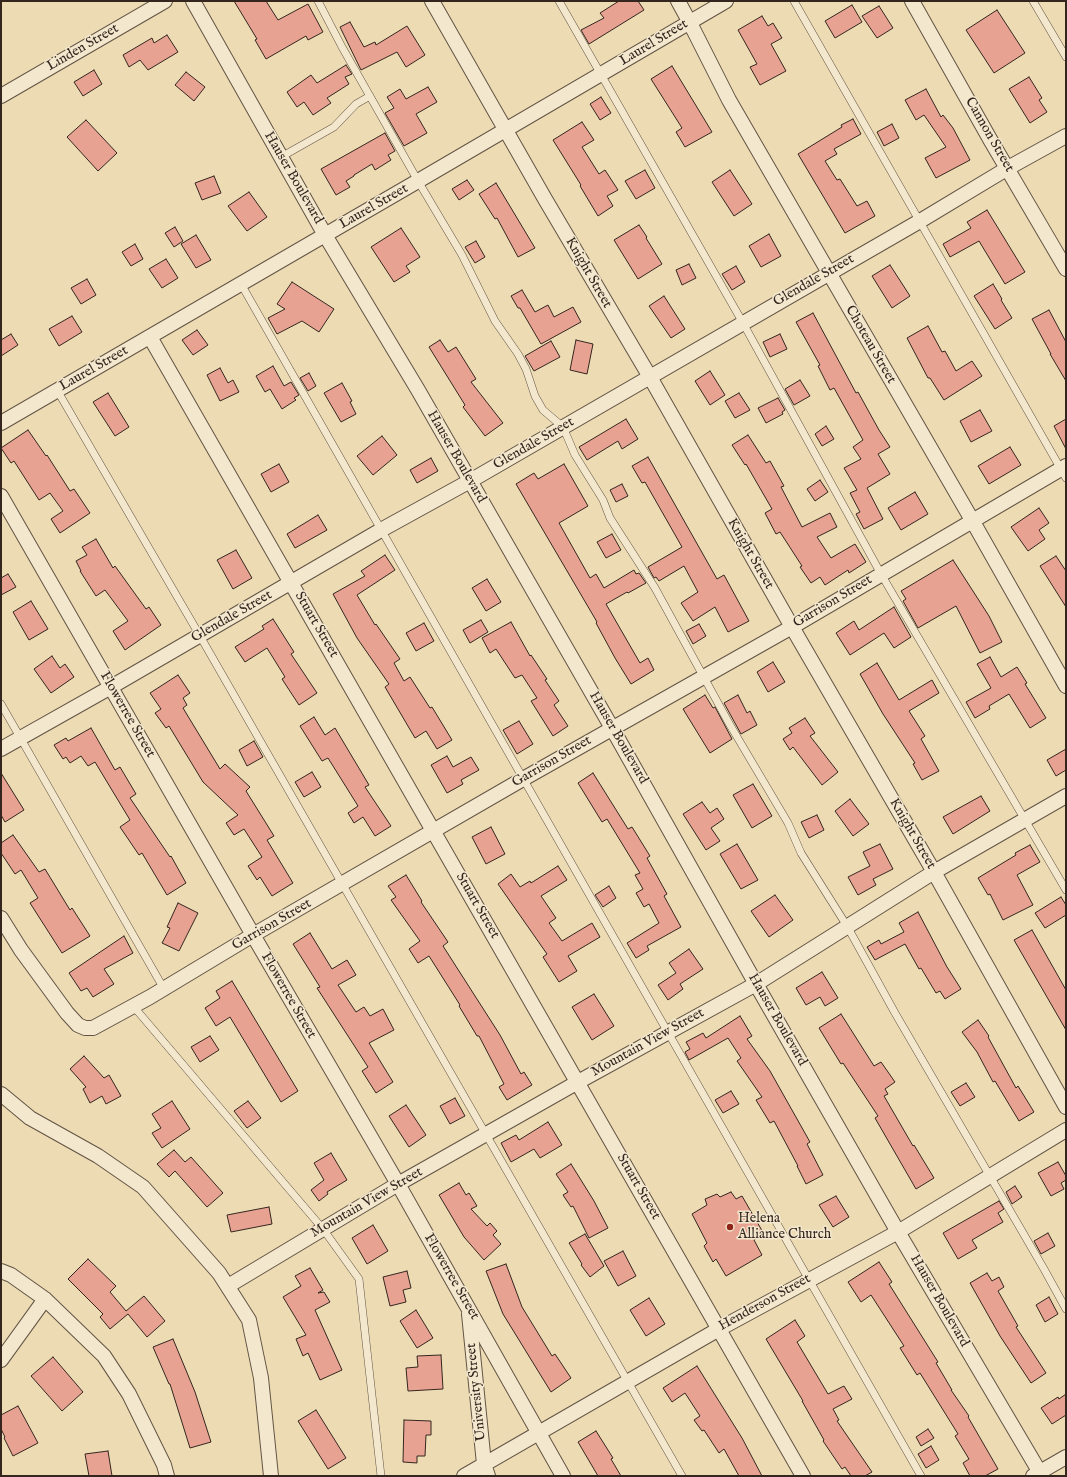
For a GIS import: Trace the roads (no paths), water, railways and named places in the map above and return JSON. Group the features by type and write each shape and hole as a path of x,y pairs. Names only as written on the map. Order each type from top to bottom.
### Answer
{"street":[{"name":"Linden Street","path":"2,92 165,1"},
{"name":"Hauser Boulevard","path":"193,1 325,235 470,481 612,728 756,984 1038,1475"},
{"name":"Knight Street","path":"432,1 934,872 1066,1107"},
{"name":"Choteau Street","path":"678,1 729,100 972,520 1066,686"},
{"name":"Laurel Street","path":"1,423 506,130 689,21 726,1"},
{"name":"Cannon Street","path":"912,1 991,141 1066,269"},
{"name":"Glendale Street","path":"1,749 112,687 381,530 563,428 743,322 920,221 1008,168 1066,136"},
{"name":"Stuart Street","path":"150,337 803,1476"},
{"name":"Garrison Street","path":"1,918 26,957 67,1013 78,1025 85,1028 93,1028 164,989 253,935 523,778 792,627 972,520 1064,471"},
{"name":"Flowerree Street","path":"1,496 398,1184 563,1476"},
{"name":"Mountain View Street","path":"228,1286 398,1184 578,1082 756,984 934,872 1066,796"},
{"path":"1,1094 30,1118 98,1156 143,1187 219,1273 248,1320 261,1378 268,1475"},
{"name":"Henderson Street","path":"464,1476 486,1470 538,1433 719,1329 898,1232 1066,1130"},
{"path":"1,1270 11,1275 45,1299 104,1356 129,1394 164,1465 167,1476"},
{"path":"1,1360 45,1299"},
{"name":"University Street","path":"468,1308 486,1470"},
{"path":"1038,1475 1066,1457"}],"lane":[{"path":"318,1 418,181 462,255 495,321 518,354 526,369 535,396 543,410 563,428 575,455 602,500 610,518 654,588 730,725 788,823 801,853 847,926 895,1013 1066,1309"},
{"path":"559,1 743,322 881,574 1066,890"},
{"path":"794,1 1064,471"},
{"path":"1033,1 1066,58"},
{"path":"281,157 334,127 356,104 370,96"},
{"path":"241,284 921,1476"},
{"path":"56,390 343,884 682,1476"},
{"path":"1,704 164,989"},
{"path":"134,1006 323,1229 359,1279 381,1476"}],"place":[{"name":"Helena Alliance Church","path":"730,1227"}]}
